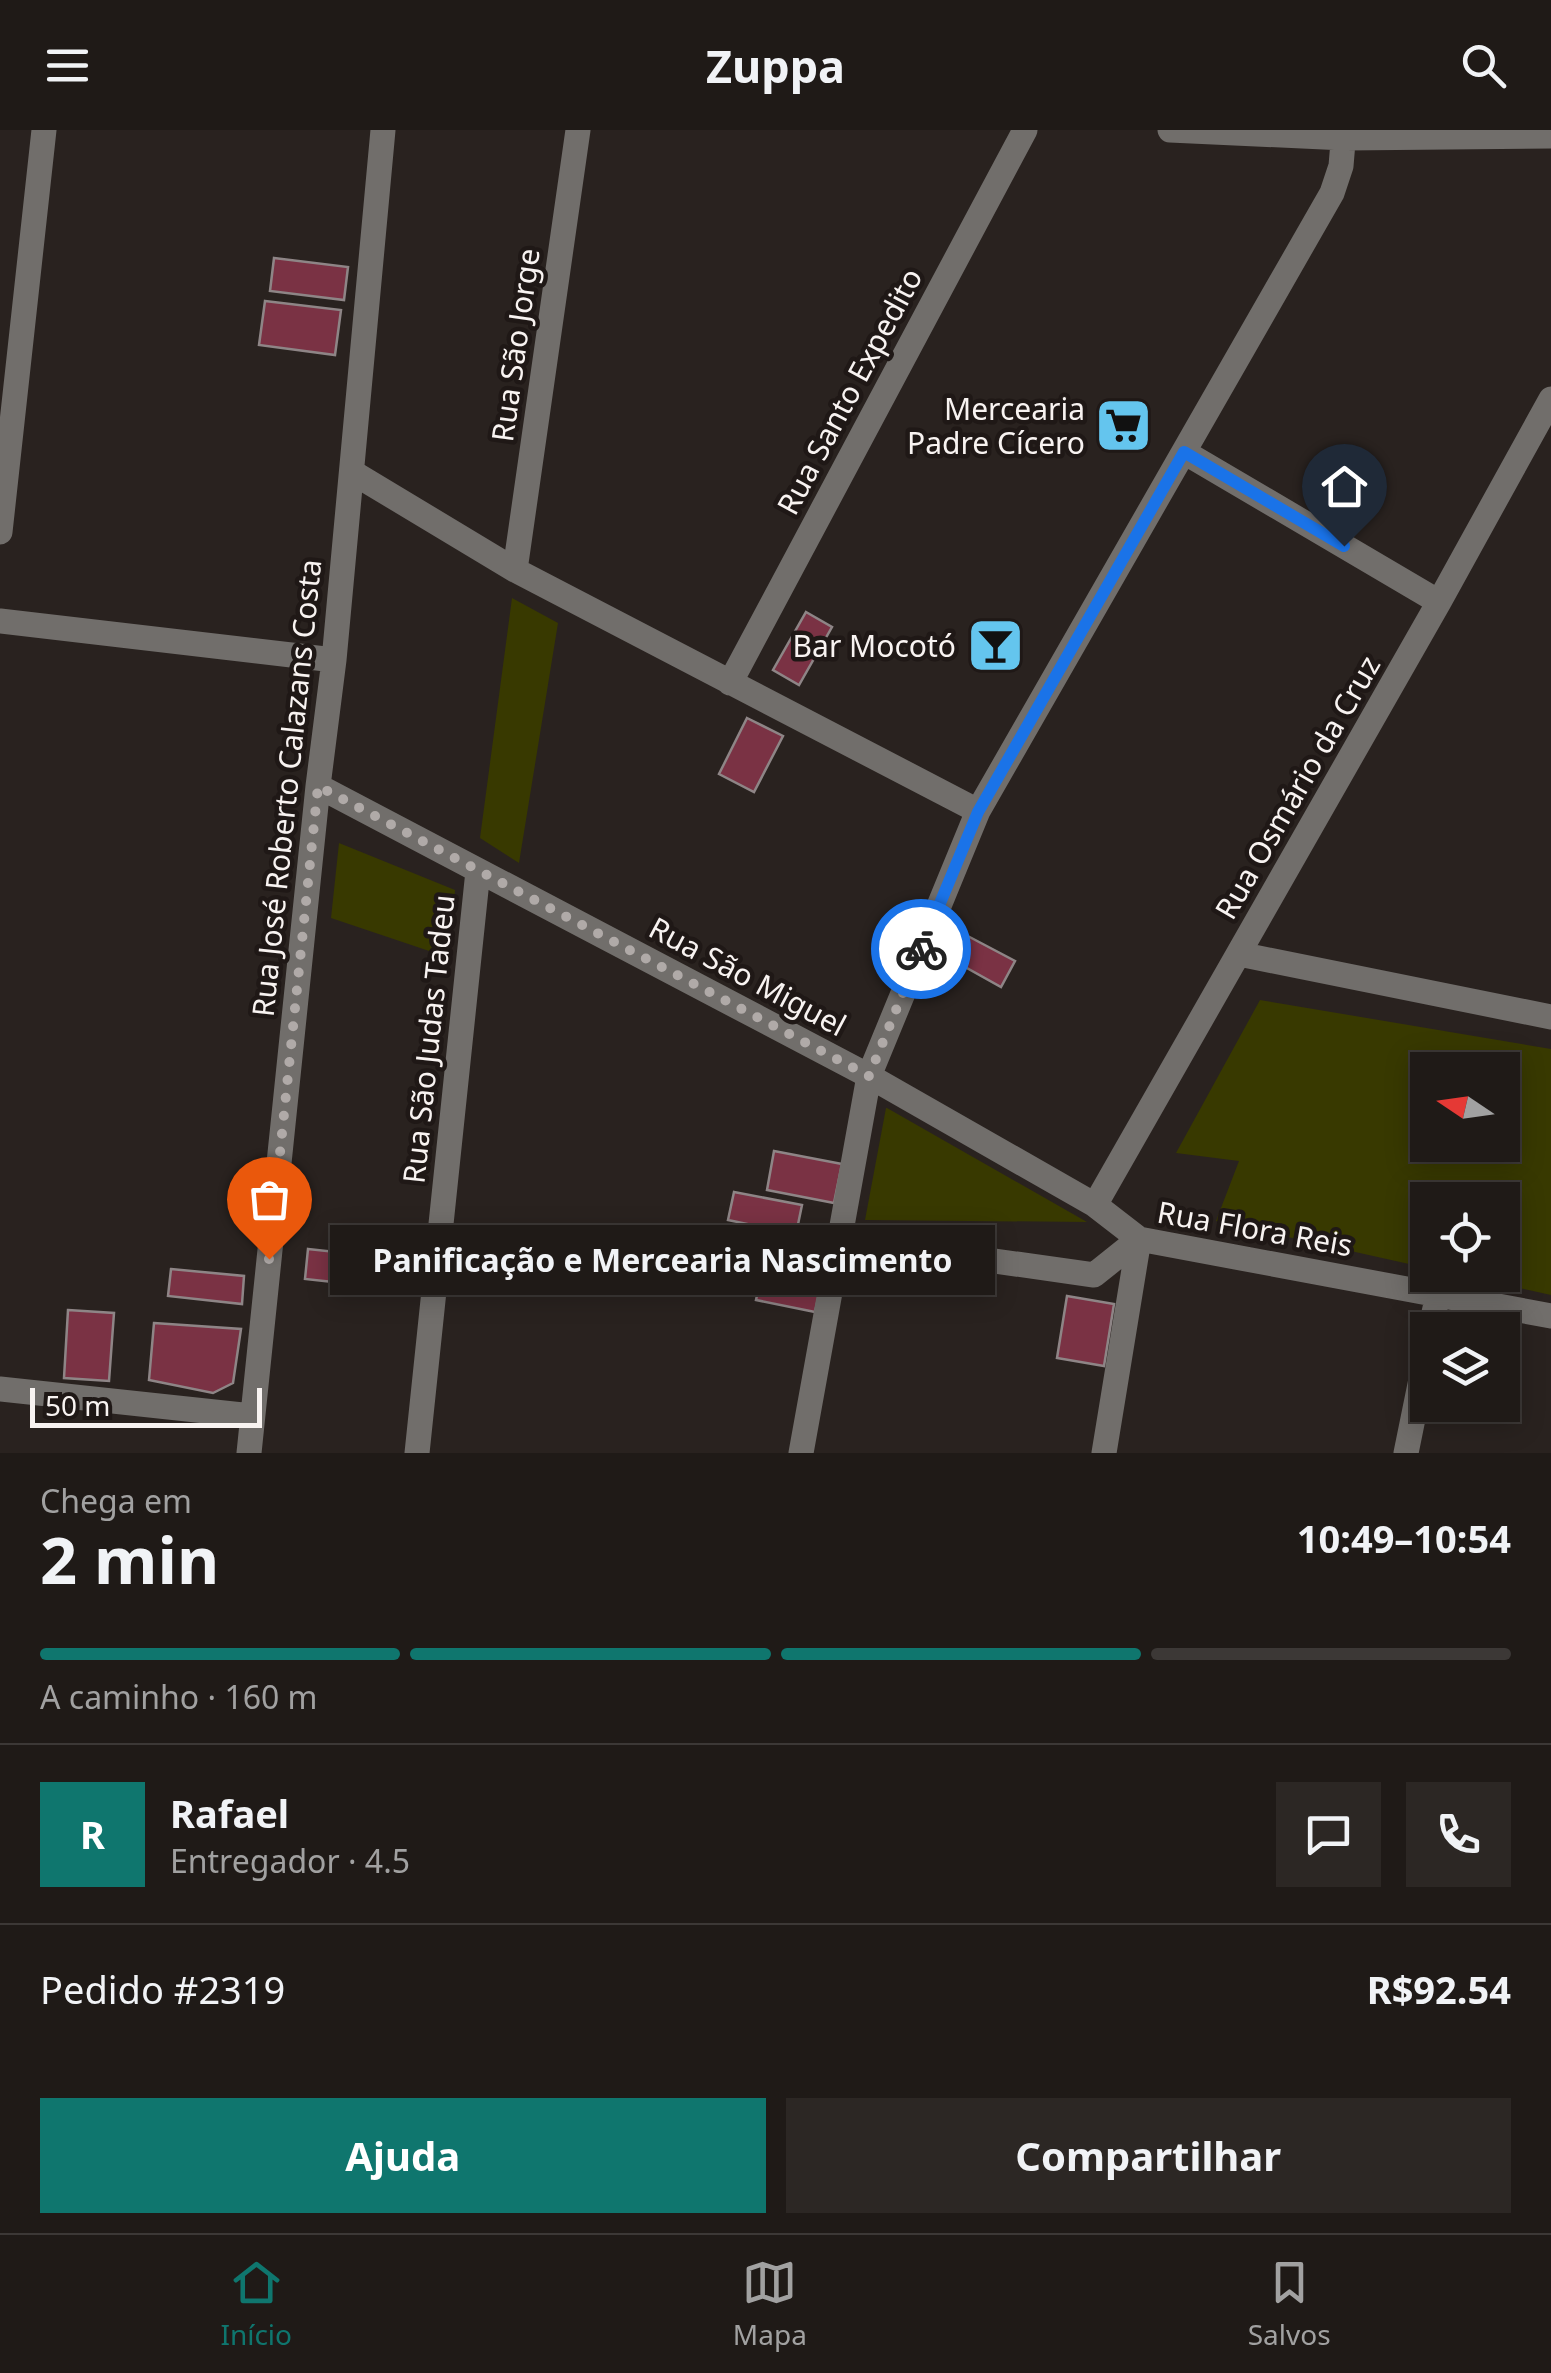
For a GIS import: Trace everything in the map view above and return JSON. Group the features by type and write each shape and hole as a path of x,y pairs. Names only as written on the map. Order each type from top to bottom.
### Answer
{"street":[{"path":"0,532 44,130"},
{"name":"Rua José Roberto Calazans Costa","path":"249,1453 334,660 383,130"},
{"name":"Rua São Jorge","path":"515,570 578,130"},
{"name":"Rua Santo Expedito","path":"730,683 1025,130"},
{"path":"1170,130 1551,136"},
{"path":"802,1453 869,1076 978,812 1332,193 1341,166 1344,134"},
{"name":"Rua Osmário da Cruz","path":"1096,1204 1440,602 1551,399"},
{"path":"1184,452 1440,602"},
{"path":"352,472 515,570 978,812"},
{"path":"0,621 334,660"},
{"name":"Rua São Miguel","path":"318,786 869,1076 1096,1204 1139,1239"},
{"name":"Rua São Judas Tadeu","path":"417,1453 478,871"},
{"path":"1239,954 1551,1017"},
{"name":"Rua Flora Reis","path":"839,1239 1094,1275 1139,1239 1551,1316"},
{"path":"1104,1453 1139,1239"},
{"path":"1434,1312 1438,1294"},
{"path":"0,1389 252,1416"},
{"path":"1406,1453 1412,1422"}],"shaded area":[{"path":"512,598 558,623 519,863 480,838"},
{"path":"339,843 455,890 450,958 331,918"},
{"path":"1260,1000 1551,1049 1551,1295 1520,1288 1520,1182 1410,1182 1410,1264 1216,1221 1239,1161 1176,1153"},
{"path":"887,1108 1087,1222 865,1220"}],"building":[{"path":"274,258 348,267 344,300 270,291"},
{"path":"265,301 341,310 335,355 259,345"},
{"path":"806,612 832,627 799,685 773,670"},
{"path":"747,718 783,736 754,792 719,774"},
{"path":"962,933 1015,961 1001,987 949,958"},
{"path":"774,1151 842,1164 834,1203 767,1190"},
{"path":"734,1192 802,1205 796,1234 728,1220"},
{"path":"746,1228 826,1246 820,1274 740,1256"},
{"path":"308,1249 355,1254 352,1284 305,1279"},
{"path":"171,1269 244,1276 242,1304 168,1296"},
{"path":"762,1273 821,1285 815,1312 756,1300"},
{"path":"1067,1296 1114,1304 1104,1366 1057,1358"},
{"path":"68,1310 114,1313 109,1381 64,1378"},
{"path":"154,1323 241,1329 233,1383 213,1393 149,1380"}],"way so far":[{"path":"269,1259 318,786 869,1076 921,949"}],"place":[{"name":"Mercearia Padre Cícero","path":"1124,425"},
{"name":"Bar Mocotó","path":"995,645"},
{"name":"Panificação e Mercearia Nascimento","path":"269,1259"}],"route":[{"path":"921,949 978,812 1184,452 1344,546"}]}
